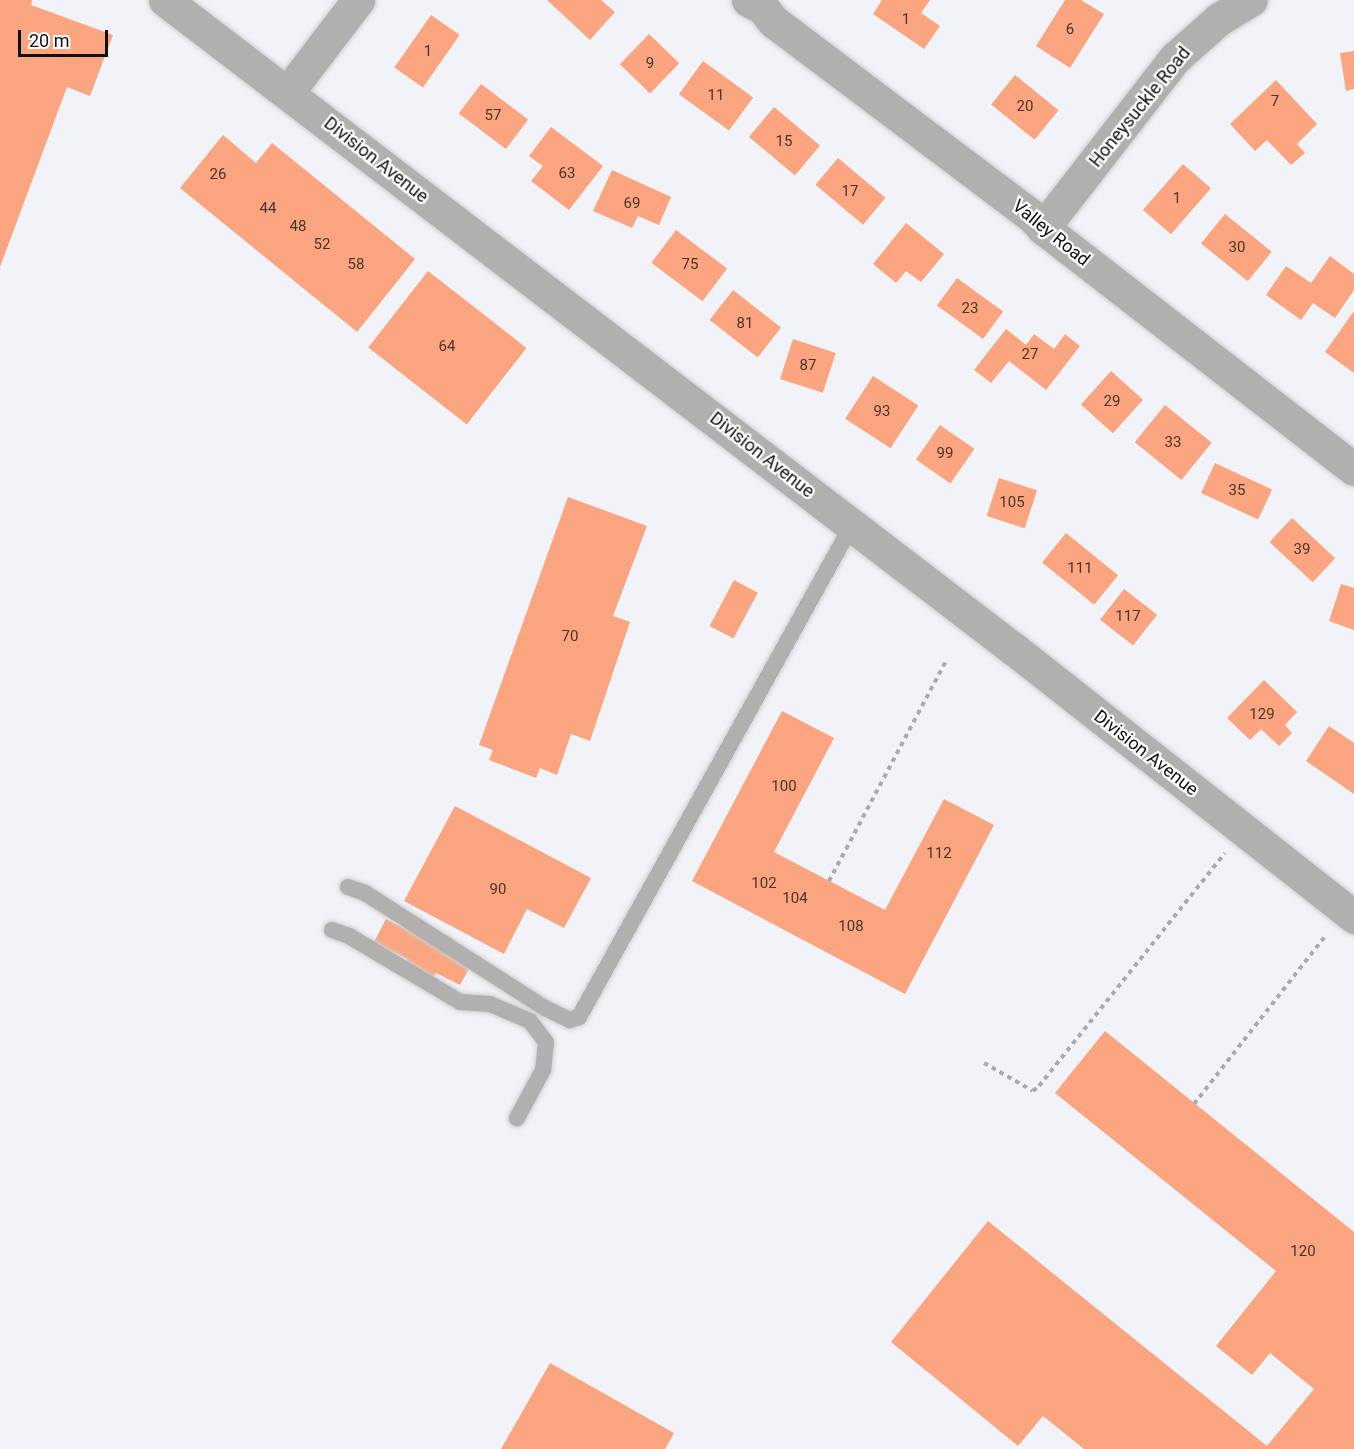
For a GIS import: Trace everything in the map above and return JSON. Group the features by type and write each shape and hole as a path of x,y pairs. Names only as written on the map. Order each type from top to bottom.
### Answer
{"street":[{"name":"Division Avenue","path":"165,0 852,525 1342,924"},
{"path":"288,92 358,0"},
{"name":"Valley Road","path":"748,0 762,7 781,10 1032,216 1042,228 1354,469"},
{"name":"Honeysuckle Road","path":"1042,228 1175,58 1220,19 1251,0"}],"lane":[{"path":"348,887 365,893 545,1008 570,1020 579,1017 852,525"},
{"path":"332,930 349,936 460,1002 490,1004 530,1021 546,1042 543,1070 517,1118"}],"path":[{"path":"829,880 946,661"},
{"path":"984,1063 1033,1091 1039,1086 1233,843"},
{"path":"1194,1104 1342,924"}],"building":[{"path":"0,0 32,0 31,5 113,35 90,96 67,87 0,267"},
{"path":"547,0 601,0 615,12 590,40"},
{"path":"882,0 930,0 921,13 940,26 924,49 873,14"},
{"path":"1065,0 1081,0 1104,14 1070,68 1036,46"},
{"path":"431,15 460,35 423,88 394,67"},
{"path":"649,34 679,63 650,93 620,64"},
{"path":"1354,51 1354,89 1346,91 1340,53"},
{"path":"703,61 753,97 729,131 679,94"},
{"path":"1015,75 1059,110 1035,140 991,105"},
{"path":"1276,80 1317,124 1297,144 1305,153 1291,165 1267,140 1255,151 1230,124"},
{"path":"481,84 528,120 506,149 459,114"},
{"path":"774,107 820,146 795,175 749,137"},
{"path":"551,127 603,166 569,210 531,181 543,166 529,156"},
{"path":"223,135 256,163 272,143 415,259 357,332 180,188"},
{"path":"838,158 885,198 863,225 816,185"},
{"path":"1183,164 1211,188 1171,234 1143,210"},
{"path":"612,170 671,197 659,225 638,216 632,228 593,211"},
{"path":"1225,214 1272,252 1248,281 1201,244"},
{"path":"906,223 944,254 921,282 906,271 896,283 873,264"},
{"path":"676,230 727,269 702,301 651,263"},
{"path":"1330,256 1354,274 1354,290 1335,318 1313,303 1301,320 1266,295 1286,266 1311,283"},
{"path":"428,271 527,348 467,424 368,347"},
{"path":"957,278 1003,312 983,339 937,306"},
{"path":"733,290 781,328 758,357 710,320"},
{"path":"1354,311 1354,373 1325,352"},
{"path":"1006,329 1026,345 1034,334 1054,349 1065,334 1080,346 1046,390 1009,361 991,383 974,370"},
{"path":"793,339 836,353 823,393 780,379"},
{"path":"1111,371 1143,400 1113,433 1081,404"},
{"path":"873,376 918,405 891,448 845,419"},
{"path":"1165,405 1212,443 1181,480 1135,442"},
{"path":"940,425 974,449 950,483 916,459"},
{"path":"1215,463 1272,490 1258,520 1201,493"},
{"path":"999,478 1037,490 1025,528 987,516"},
{"path":"568,497 647,526 613,616 630,622 590,741 571,734 557,775 540,768 536,778 489,760 493,750 479,745"},
{"path":"1292,518 1335,558 1313,582 1269,542"},
{"path":"1066,533 1118,575 1094,605 1042,563"},
{"path":"734,580 758,593 733,639 710,626"},
{"path":"1341,584 1354,588 1354,630 1329,621"},
{"path":"1124,589 1157,615 1133,646 1100,620"},
{"path":"1264,680 1297,712 1285,725 1292,733 1279,746 1261,729 1250,740 1227,718"},
{"path":"782,711 834,738 774,852 885,910 944,799 994,825 905,994 692,881"},
{"path":"1329,726 1354,743 1354,794 1306,761"},
{"path":"455,806 591,878 564,928 527,909 504,954 404,901"},
{"path":"386,919 419,936 425,924 454,939 446,955 470,967 460,985 436,973 428,987 400,972 407,959 374,942"},
{"path":"1105,1031 1354,1232 1354,1449 1084,1449 1043,1416 1018,1446 891,1342 988,1221 1267,1446 1314,1389 1270,1353 1252,1375 1216,1346 1276,1271 1055,1093"},
{"path":"550,1363 674,1433 665,1449 501,1449"}]}
